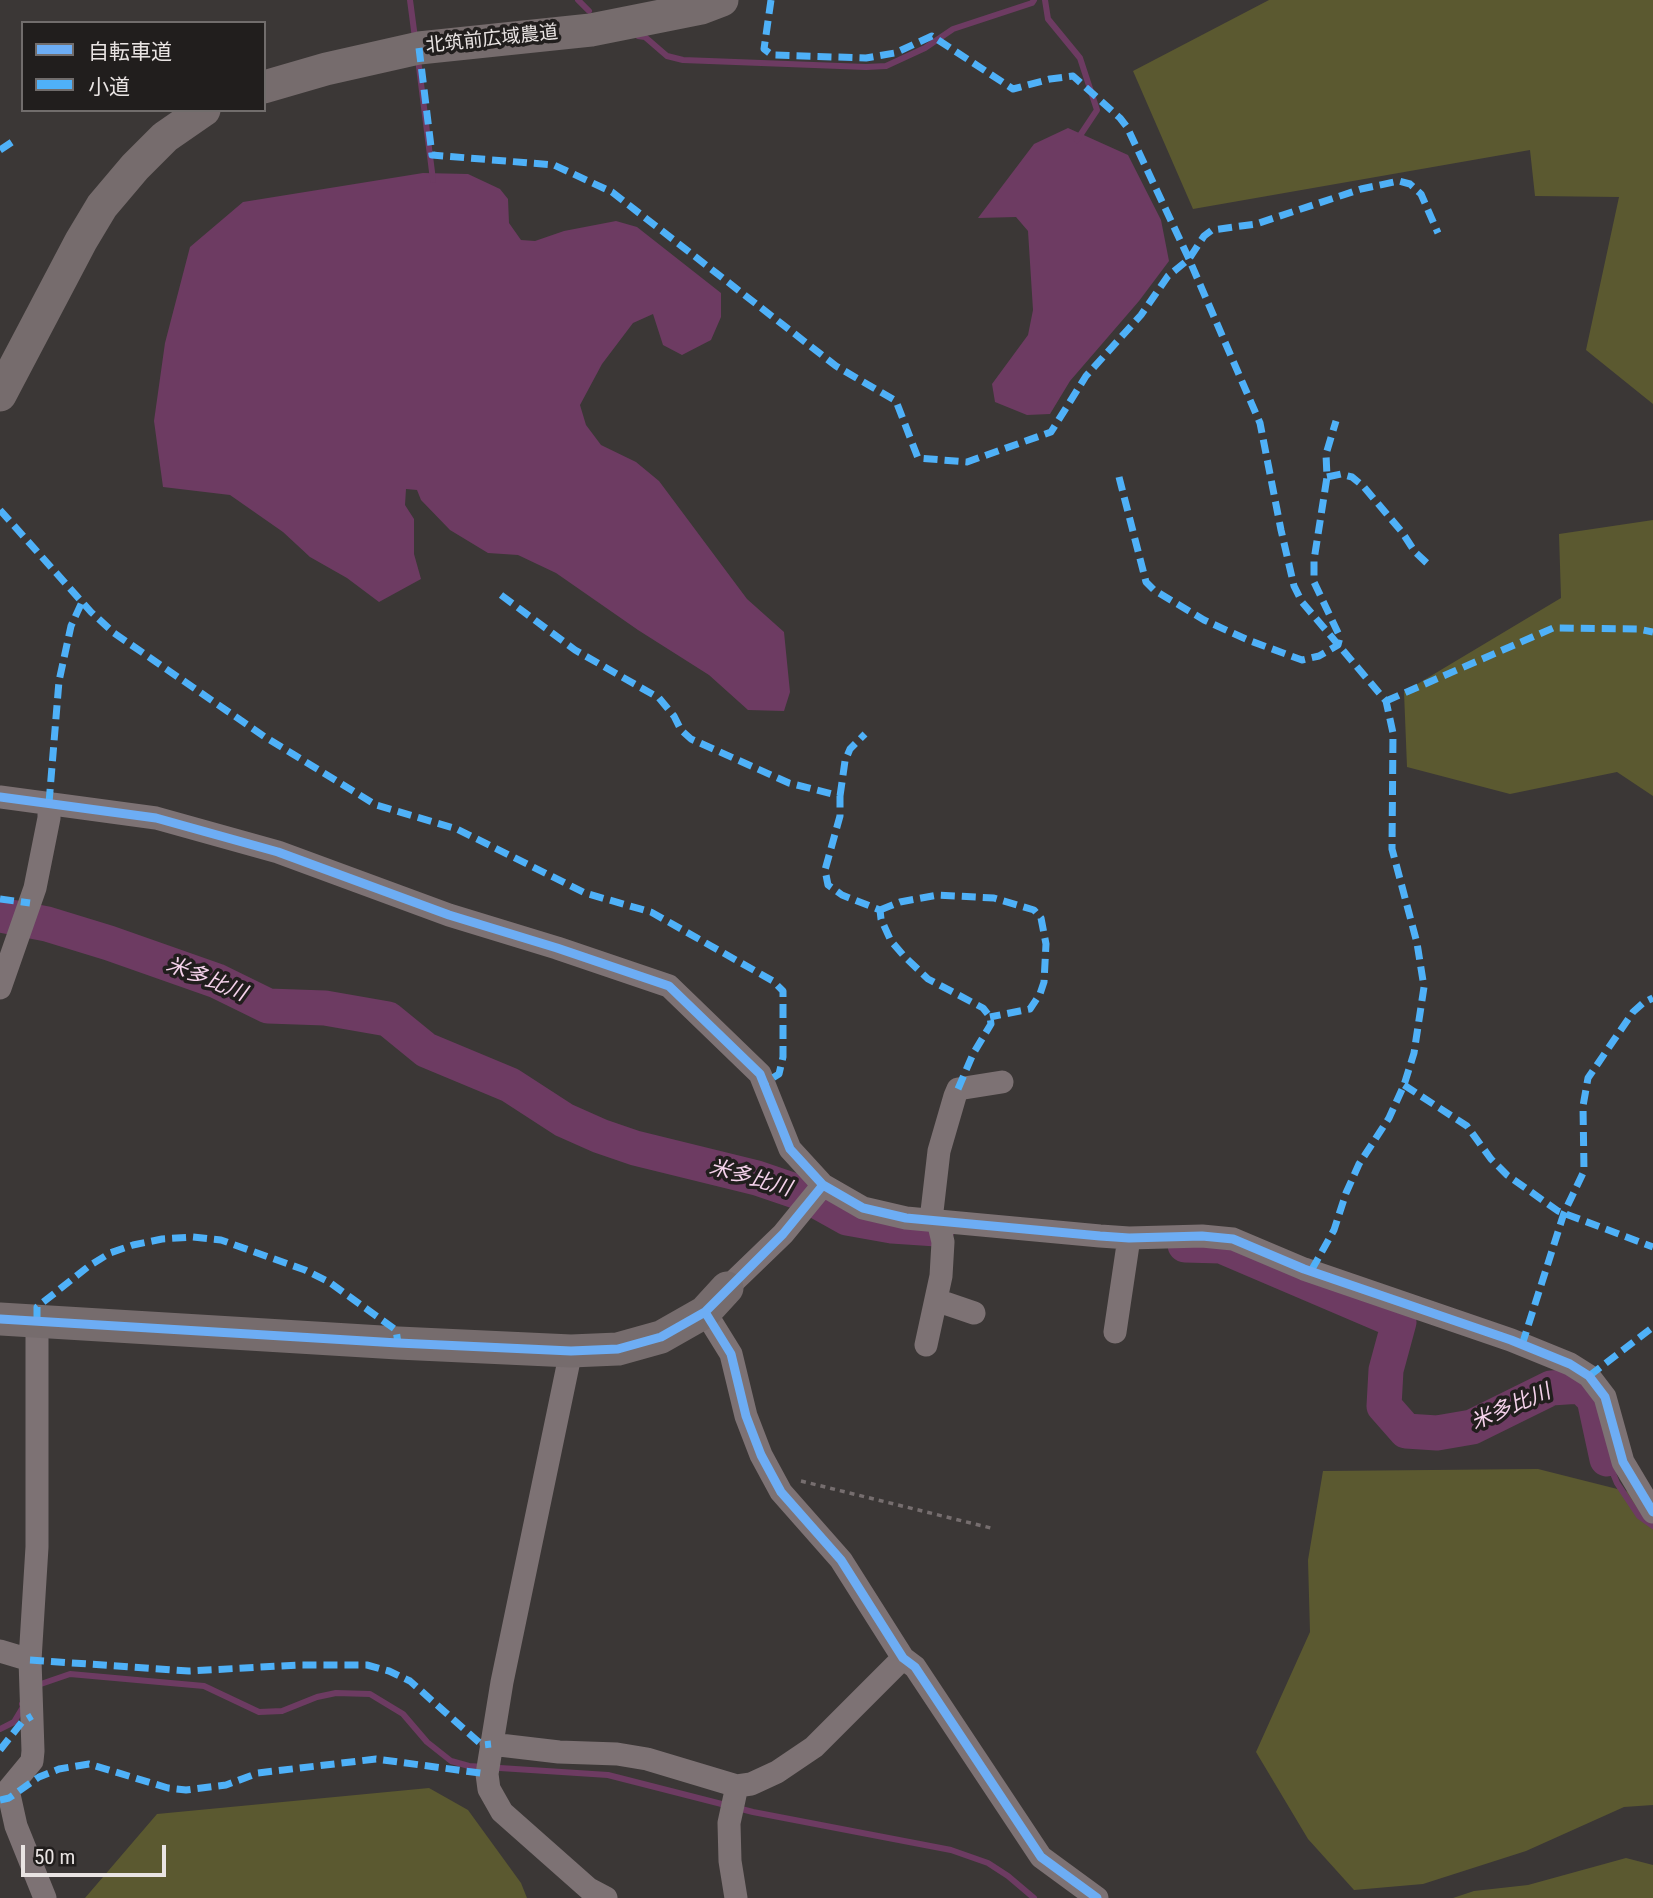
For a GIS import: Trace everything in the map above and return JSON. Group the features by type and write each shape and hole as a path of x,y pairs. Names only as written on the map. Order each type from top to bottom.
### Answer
{"street":[{"name":"北筑前広域農道","path":"266,86 326,69 419,48 591,30 701,8 722,0"},
{"path":"0,395 81,241 103,206 164,137 201,112"},
{"path":"0,797 156,818 278,852 449,915 669,986 760,1074 790,1149 823,1185 863,1208 906,1218 1129,1238 1202,1236 1233,1239 1304,1269 1511,1340 1570,1364 1589,1376 1605,1397 1623,1462 1653,1512"},
{"path":"0,988 35,888 49,803"},
{"path":"926,1345 941,1276 943,1242 934,1221 939,1151 958,1089 1002,1082"},
{"path":"0,1319 398,1343 571,1350 618,1349 661,1337 705,1312 783,1234 823,1185"},
{"path":"1115,1332 1129,1238"},
{"path":"936,1300 974,1313"},
{"path":"705,1312 732,1354 746,1416 761,1455 781,1492 841,1560 903,1658 915,1667 1041,1857 1097,1898"},
{"path":"37,1320 37,1547 30,1660 32,1761 9,1790 9,1798 16,1826 45,1898"},
{"path":"571,1350 502,1682 486,1774 489,1789 502,1812 589,1889 606,1898"},
{"path":"0,1651 30,1660"},
{"path":"491,1744 559,1752 617,1754 647,1759 737,1786 751,1784 814,1748 903,1658"},
{"path":"736,1898 730,1861 729,1823 737,1786"}],"path":[{"path":"771,1474 995,1529"}],"shaded area":[{"path":"1269,0 1653,0 1653,404 1586,350 1619,197 1535,196 1530,150 1193,209 1133,71"},
{"path":"1068,128 1128,155 1161,220 1169,261 1139,301 1070,381 1050,414 1027,415 995,402 992,384 1028,335 1033,310 1028,231 1016,217 978,218 1034,144"},
{"path":"423,173 468,174 500,189 508,199 509,223 521,240 535,241 564,231 616,221 637,227 721,293 721,317 711,340 682,355 663,345 653,314 633,323 602,364 580,405 586,425 601,445 636,462 659,481 747,599 784,632 790,692 784,711 748,710 709,675 556,573 518,555 488,553 450,530 421,500 417,490 406,489 405,505 414,519 414,554 421,579 379,602 347,578 310,557 283,532 230,495 163,487 154,421 165,343 190,247 243,202"},
{"path":"1653,520 1653,796 1617,772 1510,794 1407,767 1404,692 1561,598 1559,534"},
{"path":"1538,1469 1653,1498 1653,1805 1624,1807 1526,1851 1423,1884 1354,1890 1308,1839 1256,1752 1310,1632 1308,1560 1323,1471"},
{"path":"429,1788 468,1810 521,1883 527,1898 85,1898 157,1814"},
{"path":"1626,1858 1653,1865 1653,1898 1453,1898 1474,1891 1528,1885"}],"waterway":[{"path":"410,0 415,38"},
{"path":"578,0 589,11"},
{"path":"638,36 645,37 667,56 683,60 886,66 925,48 953,29 1032,3 1034,0"},
{"path":"1045,0 1048,19 1080,58 1097,110 1077,140"},
{"path":"418,59 433,180"},
{"name":"米多比川","path":"0,915 47,924 109,943 217,981 268,1006 325,1008 388,1019 426,1050 510,1085 564,1120 600,1136 635,1148 757,1178 804,1194 847,1218 892,1226 937,1229"},
{"name":"米多比川","path":"1185,1245 1221,1246 1399,1322 1386,1370 1384,1406 1406,1431 1437,1433 1472,1427 1551,1388 1581,1386 1594,1399 1607,1459"},
{"path":"1607,1459 1617,1483 1639,1516 1653,1526"},
{"path":"35,1686 70,1674 204,1686 259,1712 282,1711 317,1697 336,1693 370,1694 403,1714 427,1742 451,1761 469,1766 608,1775 753,1812 951,1850 988,1863 1034,1898"},
{"path":"0,1729 14,1722 23,1707 22,1704"}],"marked path":[{"path":"771,0 764,49 772,55 866,58 895,53 932,36 1013,89 1073,76 1120,118 1127,127 1189,259 1260,423 1294,586 1302,602 1386,701 1393,733 1392,849 1417,943 1424,987 1414,1053 1404,1085 1389,1118 1359,1164 1334,1230 1311,1271"},
{"path":"419,48 432,155 554,165 612,192 836,366 896,401 918,458 967,462 1051,432 1086,376 1141,315 1168,276 1189,259 1204,236 1212,230 1256,224 1361,189 1399,181 1410,184 1421,194 1438,233"},
{"path":"0,150 15,140"},
{"path":"1119,477 1146,582 1154,590 1204,620 1248,640 1302,660 1319,656 1338,645 1340,637 1314,582 1314,560 1327,477 1326,454 1336,421"},
{"path":"1327,477 1341,474 1352,477 1363,486 1402,532 1415,552 1429,565"},
{"path":"0,510 91,612 114,633 265,737 376,805 457,829 585,893 651,912 773,981 783,991 783,1057 779,1074 764,1083"},
{"path":"501,595 575,650 659,698 674,716 681,730 691,739 789,783 840,796 840,816 825,870 828,885 842,895 880,910 891,941 904,956 928,979 983,1008 990,1017 991,1024 973,1054 958,1089"},
{"path":"49,803 59,681 71,626 82,602"},
{"path":"1386,701 1553,628 1638,629 1653,632"},
{"path":"840,796 845,761 850,749 865,734"},
{"path":"880,910 900,902 938,895 994,898 1034,910 1041,918 1046,944 1044,982 1040,994 1030,1009 990,1017"},
{"path":"0,899 30,903"},
{"path":"1522,1345 1564,1213 1584,1171 1583,1106 1588,1078 1633,1012 1653,998"},
{"path":"1404,1085 1467,1126 1491,1159 1507,1175 1558,1211 1653,1247"},
{"path":"37,1320 37,1307 110,1253 162,1239 193,1237 221,1240 305,1270 329,1282 396,1330 398,1343"},
{"path":"1589,1376 1653,1327"},
{"path":"30,1660 189,1671 299,1665 367,1665 410,1681 482,1745 491,1744"},
{"path":"0,1750 22,1722 32,1716"},
{"path":"0,1800 9,1798 39,1777 59,1769 89,1764 168,1788 186,1790 226,1785 258,1773 376,1759 487,1774"}],"cycle path":[{"path":"0,797 156,818 278,852 449,915 669,986 760,1074 790,1149 823,1185 863,1208 906,1218 1100,1236 1202,1236 1233,1239 1304,1269 1511,1340 1570,1364 1589,1376 1605,1397 1623,1462 1653,1512"},
{"path":"0,1319 398,1343 571,1351 618,1349 661,1337 705,1312 783,1234 823,1185"},
{"path":"705,1312 731,1354 746,1416 761,1455 781,1492 841,1560 903,1658 915,1667 1041,1857 1097,1898"}]}
